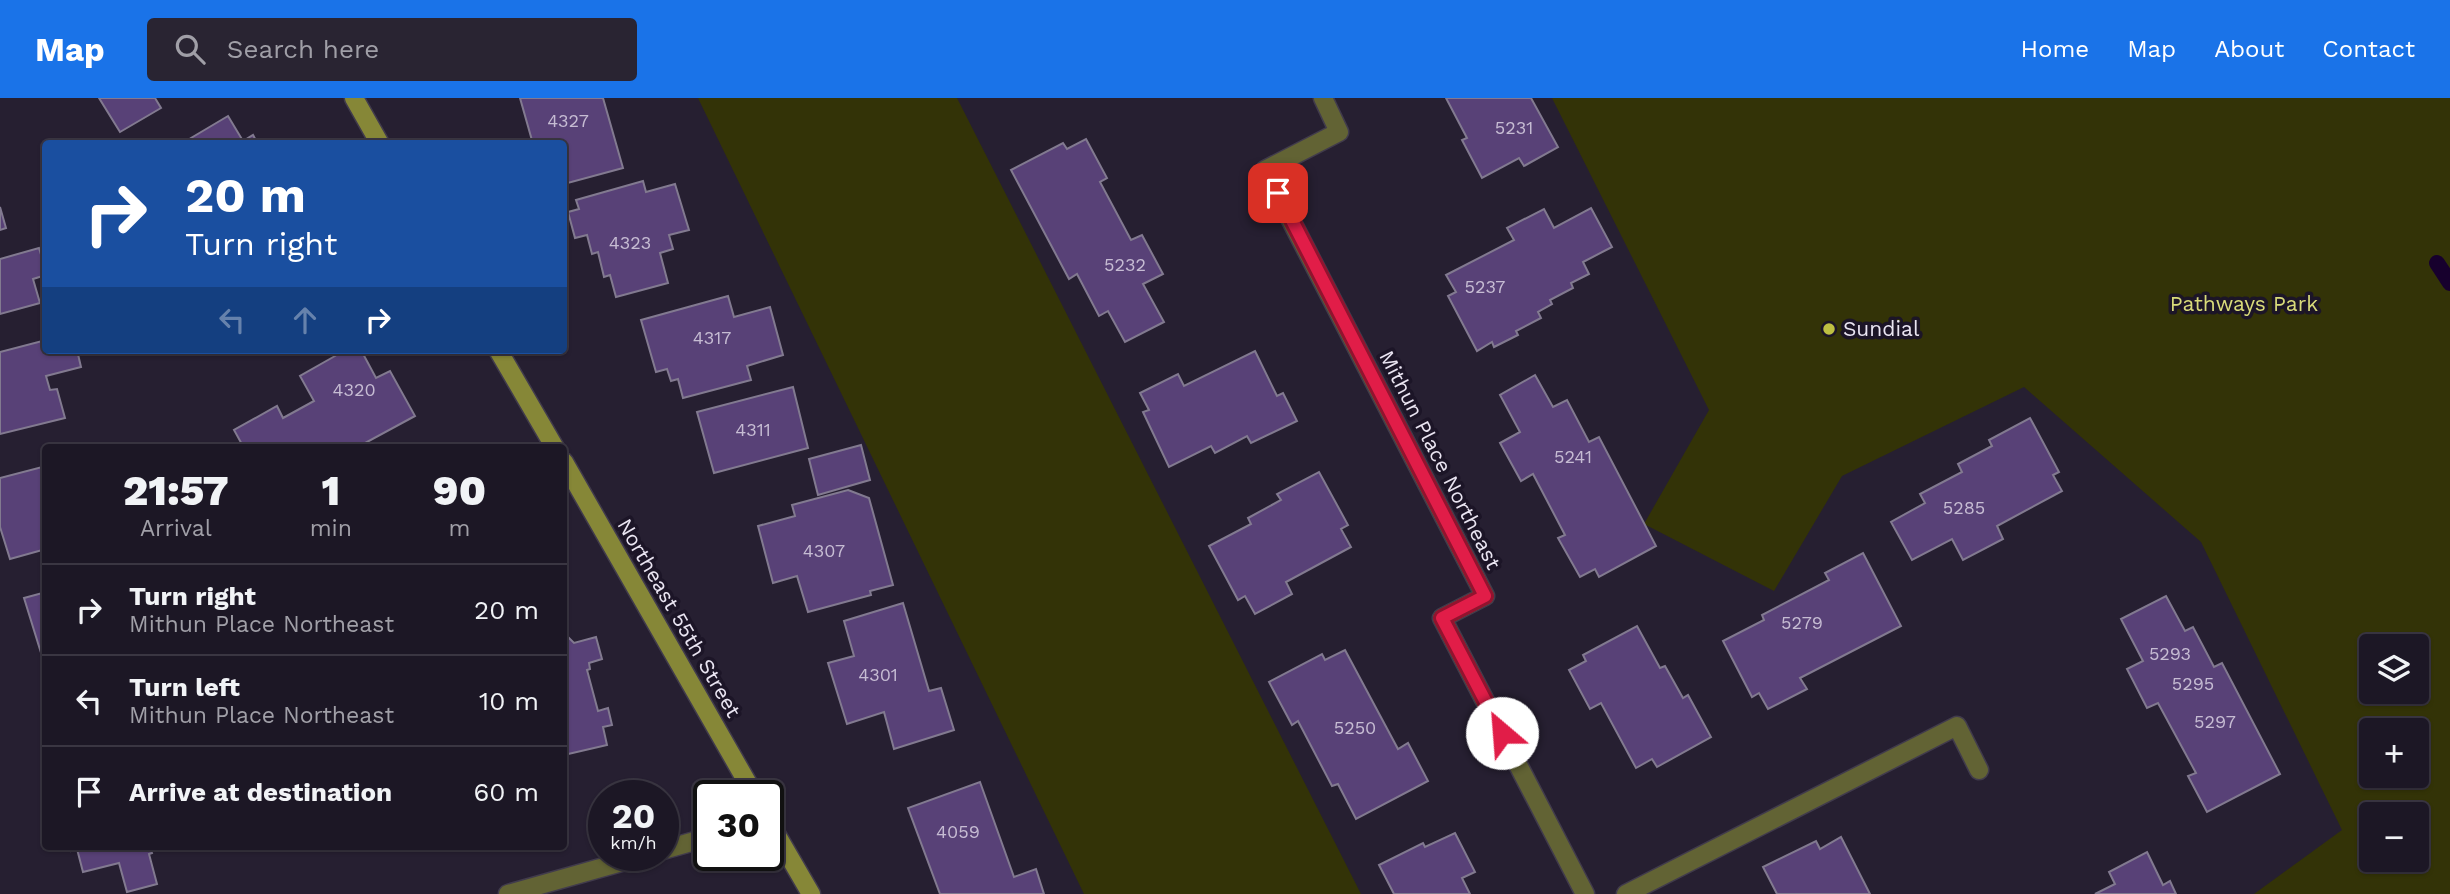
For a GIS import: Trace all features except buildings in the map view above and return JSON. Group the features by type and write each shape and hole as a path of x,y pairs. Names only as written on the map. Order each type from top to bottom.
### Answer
{"main road":[{"path":"354,98 378,140"},
{"path":"500,354 553,444"},
{"name":"Northeast 55th Street","path":"567,468 746,780"},
{"path":"784,848 811,894"}],"street":[{"name":"Mithun Place Northeast","path":"1323,98 1339,132 1265,170 1485,596 1442,618 1585,894"},
{"path":"1626,894 1957,726 1979,770"},
{"path":"508,894 590,871"}],"green space":[{"path":"698,98 957,98 1361,894 1084,894"},
{"name":"Pathways Park","path":"1552,98 2450,98 2450,894 2254,894 2342,830 2201,542 2024,387 1842,476 1774,591 1644,524 1709,410"}],"waterway":[{"path":"2437,263 2450,283"}],"place":[{"name":"Sundial","path":"1829,329"}],"route":[{"path":"1278,193 1485,596 1442,618 1502,733"}]}
